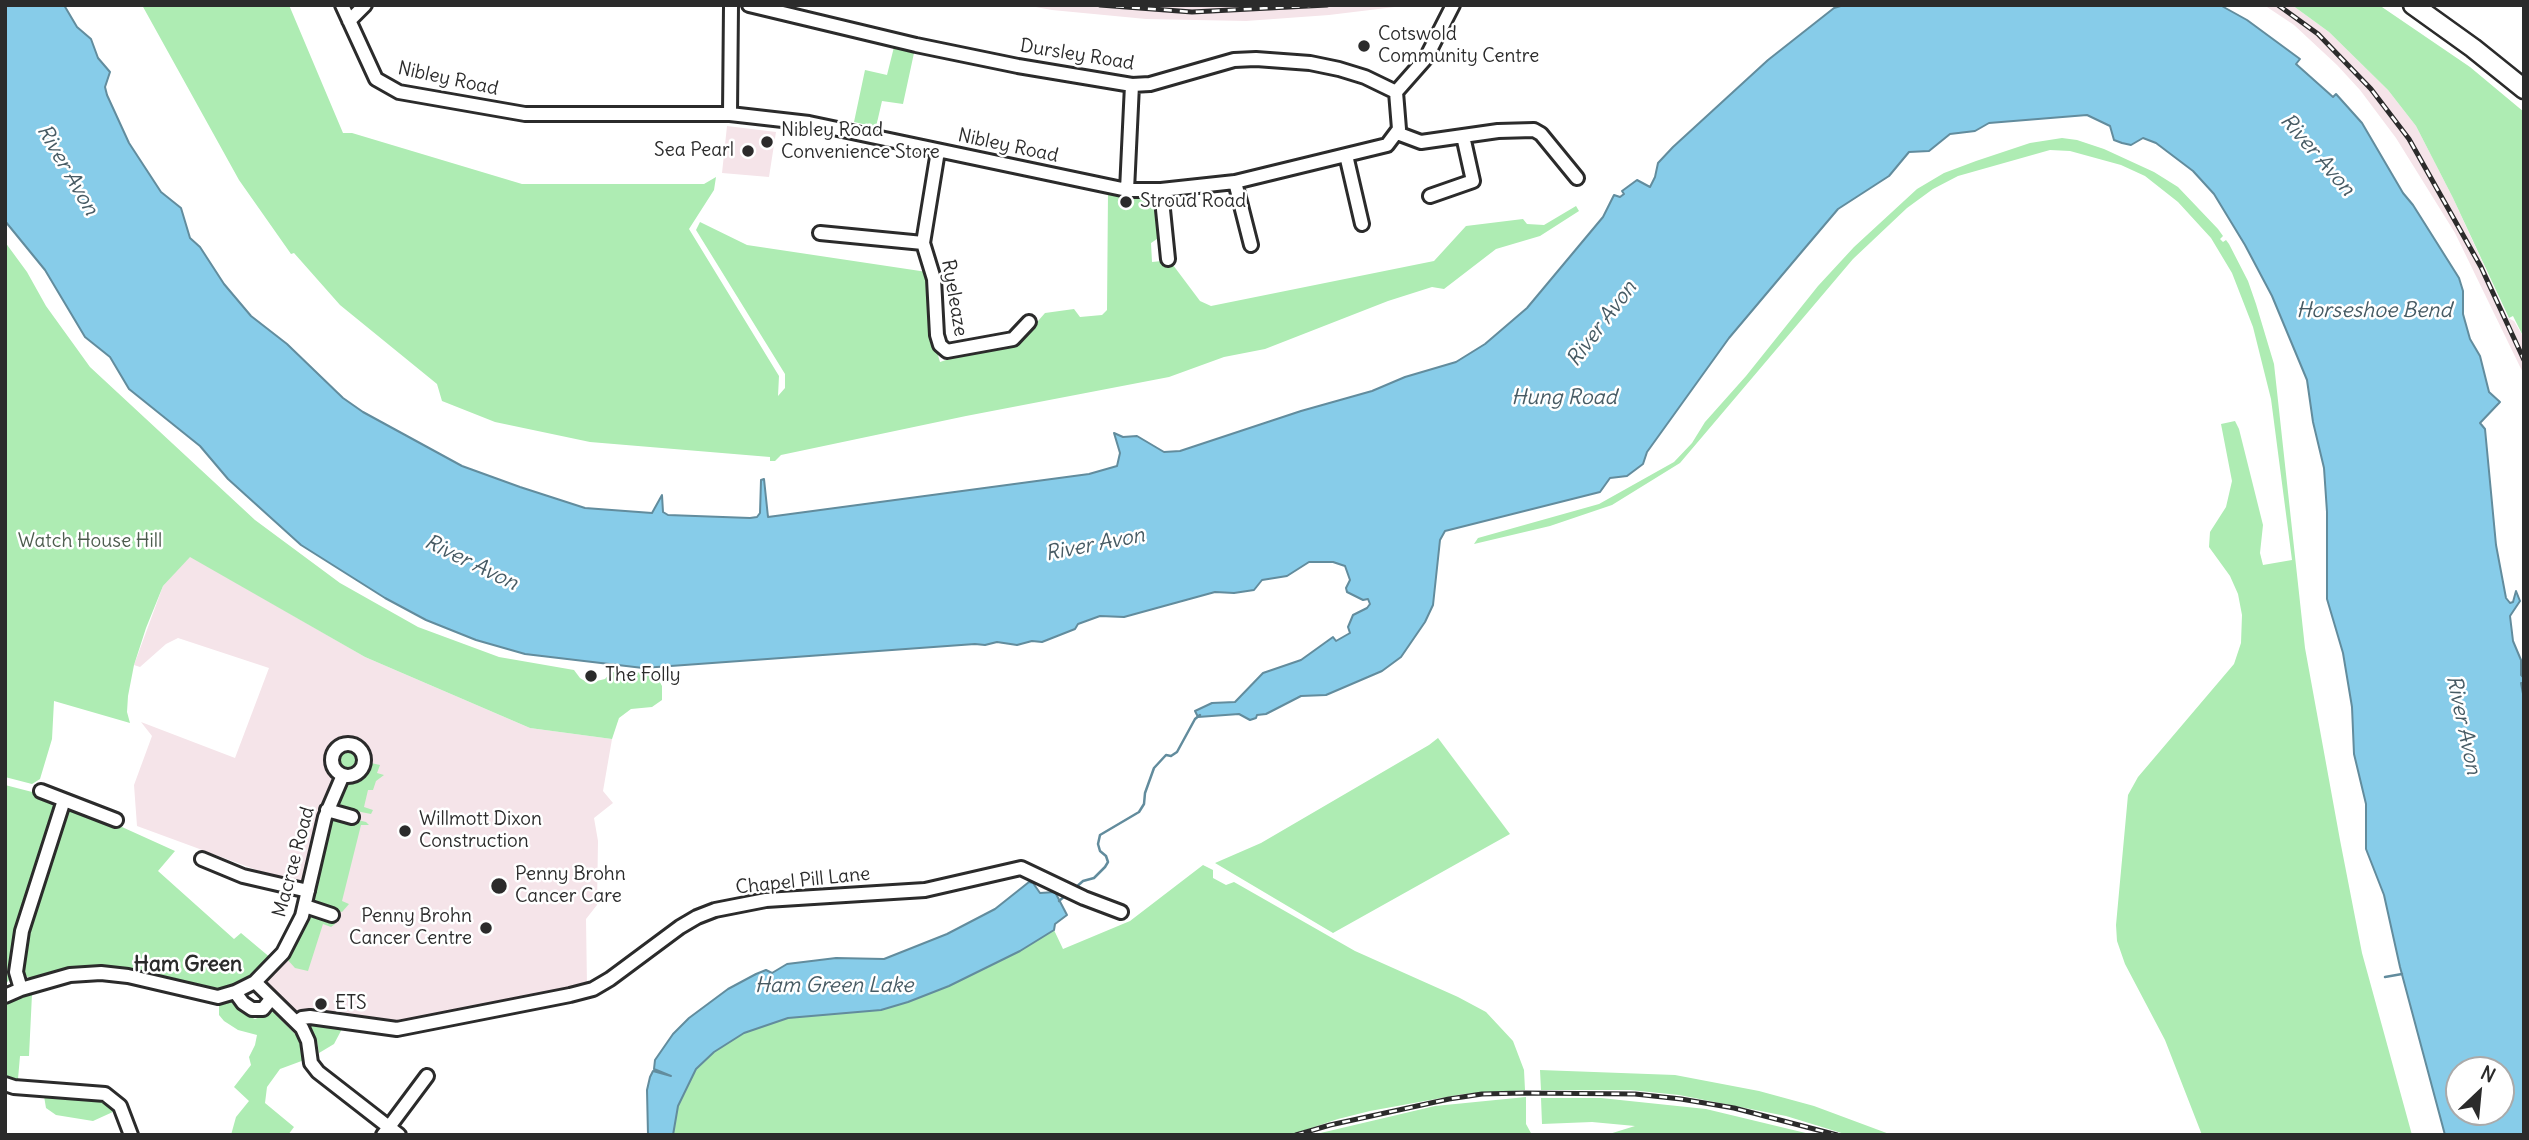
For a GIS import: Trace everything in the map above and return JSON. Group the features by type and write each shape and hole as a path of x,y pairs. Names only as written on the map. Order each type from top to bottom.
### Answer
{"highway":[{"path":"2413,5 2524,89"}],"street":[{"name":"Nibley Road","path":"342,5 376,79 399,92 525,114 730,114 809,123 1127,190 1161,190 1235,182 1387,145 1397,133"},
{"path":"349,21 365,5"},
{"path":"730,114 731,5"},
{"name":"Dursley Road","path":"750,5 966,55 1132,85 1150,84 1234,60 1256,59 1310,62 1365,78 1396,92"},
{"path":"1453,5 1426,58 1396,92 1397,133 1421,142 1498,131 1534,130 1541,134 1577,178"},
{"path":"1127,190 1132,85"},
{"path":"1430,196 1473,181 1463,136"},
{"path":"820,233 923,243 938,151"},
{"path":"1346,155 1362,224"},
{"path":"1555,175 1567,166"},
{"path":"1235,182 1251,245"},
{"path":"1161,190 1168,259"},
{"name":"Ryeleaze","path":"923,243 934,279 937,335 940,345 947,351 1013,339 1029,322"},
{"name":"Macrae Road","path":"5,996 20,989 71,975 101,973 128,976 218,997 255,982 289,944 304,906 327,810 343,775"},
{"path":"41,790 116,820"},
{"path":"20,989 16,972 22,931 64,800"},
{"path":"327,810 352,817"},
{"path":"202,859 243,876 308,891"},
{"name":"Chapel Pill Lane","path":"296,1022 310,1017 397,1029 593,989 697,917 715,910 753,902 925,890 1021,868 1121,912"},
{"path":"304,906 332,915"},
{"path":"255,982 306,1033 312,1063 318,1072 391,1132 427,1076"},
{"path":"235,992 243,1003 252,1009 263,1009 271,999"},
{"path":"5,1084 105,1094 120,1106 131,1135"}],"shaded area":[{"path":"1025,5 1411,5 1246,21 1146,19"},
{"path":"2264,5 2292,5 2329,32 2388,90 2416,126 2453,198 2508,318 2514,321 2524,338 2524,375 2455,233 2396,138 2360,90 2337,65 2294,25"},
{"path":"727,126 776,132 769,177 722,173"},
{"path":"190,556 365,657 530,728 612,739 603,791 613,803 594,818 598,841 597,905 586,919 587,986 394,1025 292,1010 270,989 267,984 269,975 296,946 307,918 311,890 137,826 134,785 152,736 141,722 235,758 269,668 178,638 166,644 140,667 134,665 163,586"}],"green space":[{"path":"142,5 289,5 343,133 352,133 522,184 704,184 716,177 714,190 689,229 779,376 778,396 785,388 785,374 696,230 700,222 747,245 927,272 931,332 940,362 1017,345 1045,313 1074,309 1080,317 1102,315 1107,310 1108,193 1146,197 1159,204 1160,237 1151,243 1152,262 1172,260 1200,301 1211,306 1434,261 1466,226 1523,219 1527,224 1544,225 1576,206 1579,211 1540,236 1496,249 1444,289 1432,287 1388,301 1265,349 1224,357 1169,377 781,455 775,461 770,461 770,457 590,442 495,422 442,401 437,384 340,305 294,253 291,254 239,180"},
{"path":"2292,5 2379,5 2470,67 2524,112 2524,338 2513,316 2509,318 2416,126 2388,90 2329,32"},
{"path":"894,47 914,53 903,104 882,101 876,127 854,122 865,70 887,75"},
{"path":"2062,138 2104,149 2154,172 2178,187 2218,229 2223,236 2220,239 2229,244 2248,281 2274,364 2305,648 2340,840 2362,953 2412,1135 2202,1135 2165,1040 2125,964 2117,941 2116,925 2128,795 2138,777 2234,664 2241,643 2242,615 2238,594 2230,576 2209,547 2210,532 2226,507 2232,481 2221,424 2235,421 2239,429 2263,525 2260,553 2263,565 2292,560 2271,399 2253,327 2232,273 2211,238 2178,202 2145,176 2121,165 2070,151 2050,150 1958,176 1933,189 1907,208 1853,259 1680,463 1612,505 1550,526 1474,544 1478,538 1599,504 1674,462 1818,286 1854,247 1917,189 1944,173 1976,161 2030,143"},
{"name":"Watch House Hill","path":"5,242 90,367 255,520 340,583 418,627 499,657 574,670 588,683 605,679 611,672 655,673 662,686 662,700 652,707 631,709 619,718 612,739 530,728 365,657 190,557 163,586 146,628 134,665 128,696 127,712 130,723 54,701 52,739 40,779 32,784 5,777"},
{"path":"1438,738 1510,834 1333,933 1215,863 1261,843"},
{"path":"344,750 352,750 358,760 352,770 344,770 338,764 338,756"},
{"path":"371,763 380,765 377,773 384,775 376,781 373,790 368,790 364,807 373,810 371,814 336,807 335,802 348,778 358,775"},
{"path":"5,785 40,794 51,800 54,810 16,936 12,954 12,976 5,985"},
{"path":"67,809 122,827 175,851 158,871 234,939 241,933 272,959 237,984 218,988 109,968 88,967 32,978 24,976 21,962 24,943"},
{"path":"337,815 369,825 361,825 342,901 349,904 342,912 314,903 312,898 331,816"},
{"path":"1203,865 1213,870 1213,878 1226,885 1234,882 1355,951 1486,1012 1513,1041 1524,1070 1525,1090 1463,1094 1370,1111 1290,1135 673,1135 678,1106 696,1069 714,1052 744,1033 788,1018 881,1010 908,1002 949,986 1020,951 1054,930 1063,949 1130,921"},
{"path":"316,914 334,920 335,924 331,927 323,924 308,971 295,968 286,958 296,946 307,918"},
{"path":"32,994 29,1056 20,1056 18,1079 6,1077 5,1002"},
{"path":"219,1001 230,1001 242,1013 255,1019 273,1012 302,1041 307,1059 280,1069 267,1087 265,1103 294,1127 288,1135 231,1135 236,1117 249,1101 234,1087 251,1065 249,1057 257,1035 238,1030 224,1021 219,1015"},
{"path":"311,1022 343,1027 334,1044 319,1053 317,1041 308,1026"},
{"path":"1540,1070 1675,1075 1759,1091 1814,1106 1892,1135 1848,1135 1786,1116 1679,1095 1630,1090 1541,1090"},
{"path":"47,1094 100,1098 112,1105 115,1111 93,1121 56,1115 46,1108 44,1096"},
{"path":"1526,1097 1526,1124 1532,1135 1312,1135 1435,1106"},
{"path":"1541,1098 1601,1098 1706,1109 1814,1135 1606,1135 1635,1126 1592,1122 1542,1124"}],"water":[{"path":"5,5 64,5 77,27 91,39 98,58 110,72 105,87 107,95 129,143 161,192 181,208 190,238 200,247 224,284 251,316 287,344 343,398 363,412 462,466 585,508 652,513 662,495 663,512 668,515 757,517 760,513 761,480 764,479 768,517 1089,474 1117,466 1120,453 1114,433 1123,437 1137,436 1164,452 1180,451 1456,362 1485,344 1527,308 1603,217 1614,195 1620,197 1624,194 1622,191 1637,180 1650,187 1658,163 1673,147 1768,60 1834,8 1844,5 2220,5 2247,20 2300,59 2296,64 2333,97 2336,94 2362,123 2403,193 2459,278 2463,291 2463,314 2470,339 2480,356 2489,392 2500,402 2480,423 2485,429 2496,545 2506,598 2510,603 2513,602 2516,591 2520,601 2510,616 2513,641 2521,660 2521,675 2524,678 2524,683 2521,683 2524,699 2524,1135 2445,1135 2400,967 2384,895 2366,849 2366,804 2354,754 2352,707 2343,653 2327,599 2324,468 2307,380 2272,296 2214,194 2193,171 2156,143 2143,138 2131,145 2114,140 2110,126 2087,115 1989,123 1975,131 1950,134 1929,151 1909,152 1889,176 1838,209 1729,338 1647,452 1643,464 1627,476 1610,478 1600,492 1445,531 1440,540 1433,605 1401,657 1382,671 1326,695 1301,696 1250,720 1239,714 1198,717 1195,711 1212,703 1235,702 1263,673 1301,660 1333,637 1336,641 1350,633 1348,627 1353,615 1370,604 1368,599 1363,600 1347,592 1350,580 1345,566 1333,562 1309,562 1287,576 1262,580 1254,590 1215,592 1124,617 1100,616 1042,642 1032,641 1017,645 997,642 985,645 643,668 525,654 476,640 426,620 385,598 301,545 228,479 200,446 129,389 110,357 85,337 45,270 5,221"},
{"name":"Ham Green Lake","path":"1029,882 1033,883 1040,893 1055,892 1067,915 1055,924 1054,930 1020,951 949,986 908,1002 881,1010 788,1018 744,1033 714,1052 696,1069 678,1106 673,1135 648,1135 647,1090 650,1077 653,1071 671,1076 654,1069 655,1060 673,1034 689,1018 728,989 756,974 766,970 772,973 787,964 836,958 884,959 947,934 995,909"}],"waterway":[{"path":"1075,888 1083,881 1094,878 1105,867 1108,862 1100,851 1100,835 1139,812 1144,804 1154,768 1166,755 1171,756 1177,752 1195,719 1200,715"},
{"path":"1059,901 1067,894"},
{"path":"2385,977 2402,974"}],"railway":[{"path":"1100,5 1192,12 1327,5"},
{"path":"2278,5 2318,34 2371,89 2409,139 2481,267 2524,360"},
{"path":"1296,1135 1449,1099 1482,1094 1523,1093 1635,1094 1681,1099 1734,1108 1837,1135"}],"place":[{"name":"Cotswold Community Centre","path":"1364,46"},
{"name":"Nibley Road Convenience Store","path":"767,142"},
{"name":"Sea Pearl","path":"748,151"},
{"name":"Stroud Road","path":"1126,202"},
{"name":"The Folly","path":"591,676"},
{"name":"Willmott Dixon Construction","path":"405,831"},
{"name":"Penny Brohn Cancer Care","path":"499,886"},
{"name":"Penny Brohn Cancer Centre","path":"486,928"},
{"name":"ETS","path":"321,1004"}],"district":[{"name":"Ham Green","path":"188,965"}],"water label":[{"name":"River Avon","path":"2317,155"},
{"name":"River Avon","path":"67,170"},
{"name":"Horseshoe Bend","path":"2374,311"},
{"name":"River Avon","path":"1602,324"},
{"name":"Hung Road","path":"1564,398"},
{"name":"River Avon","path":"1095,545"},
{"name":"River Avon","path":"471,563"},
{"name":"River Avon","path":"2463,725"}]}
